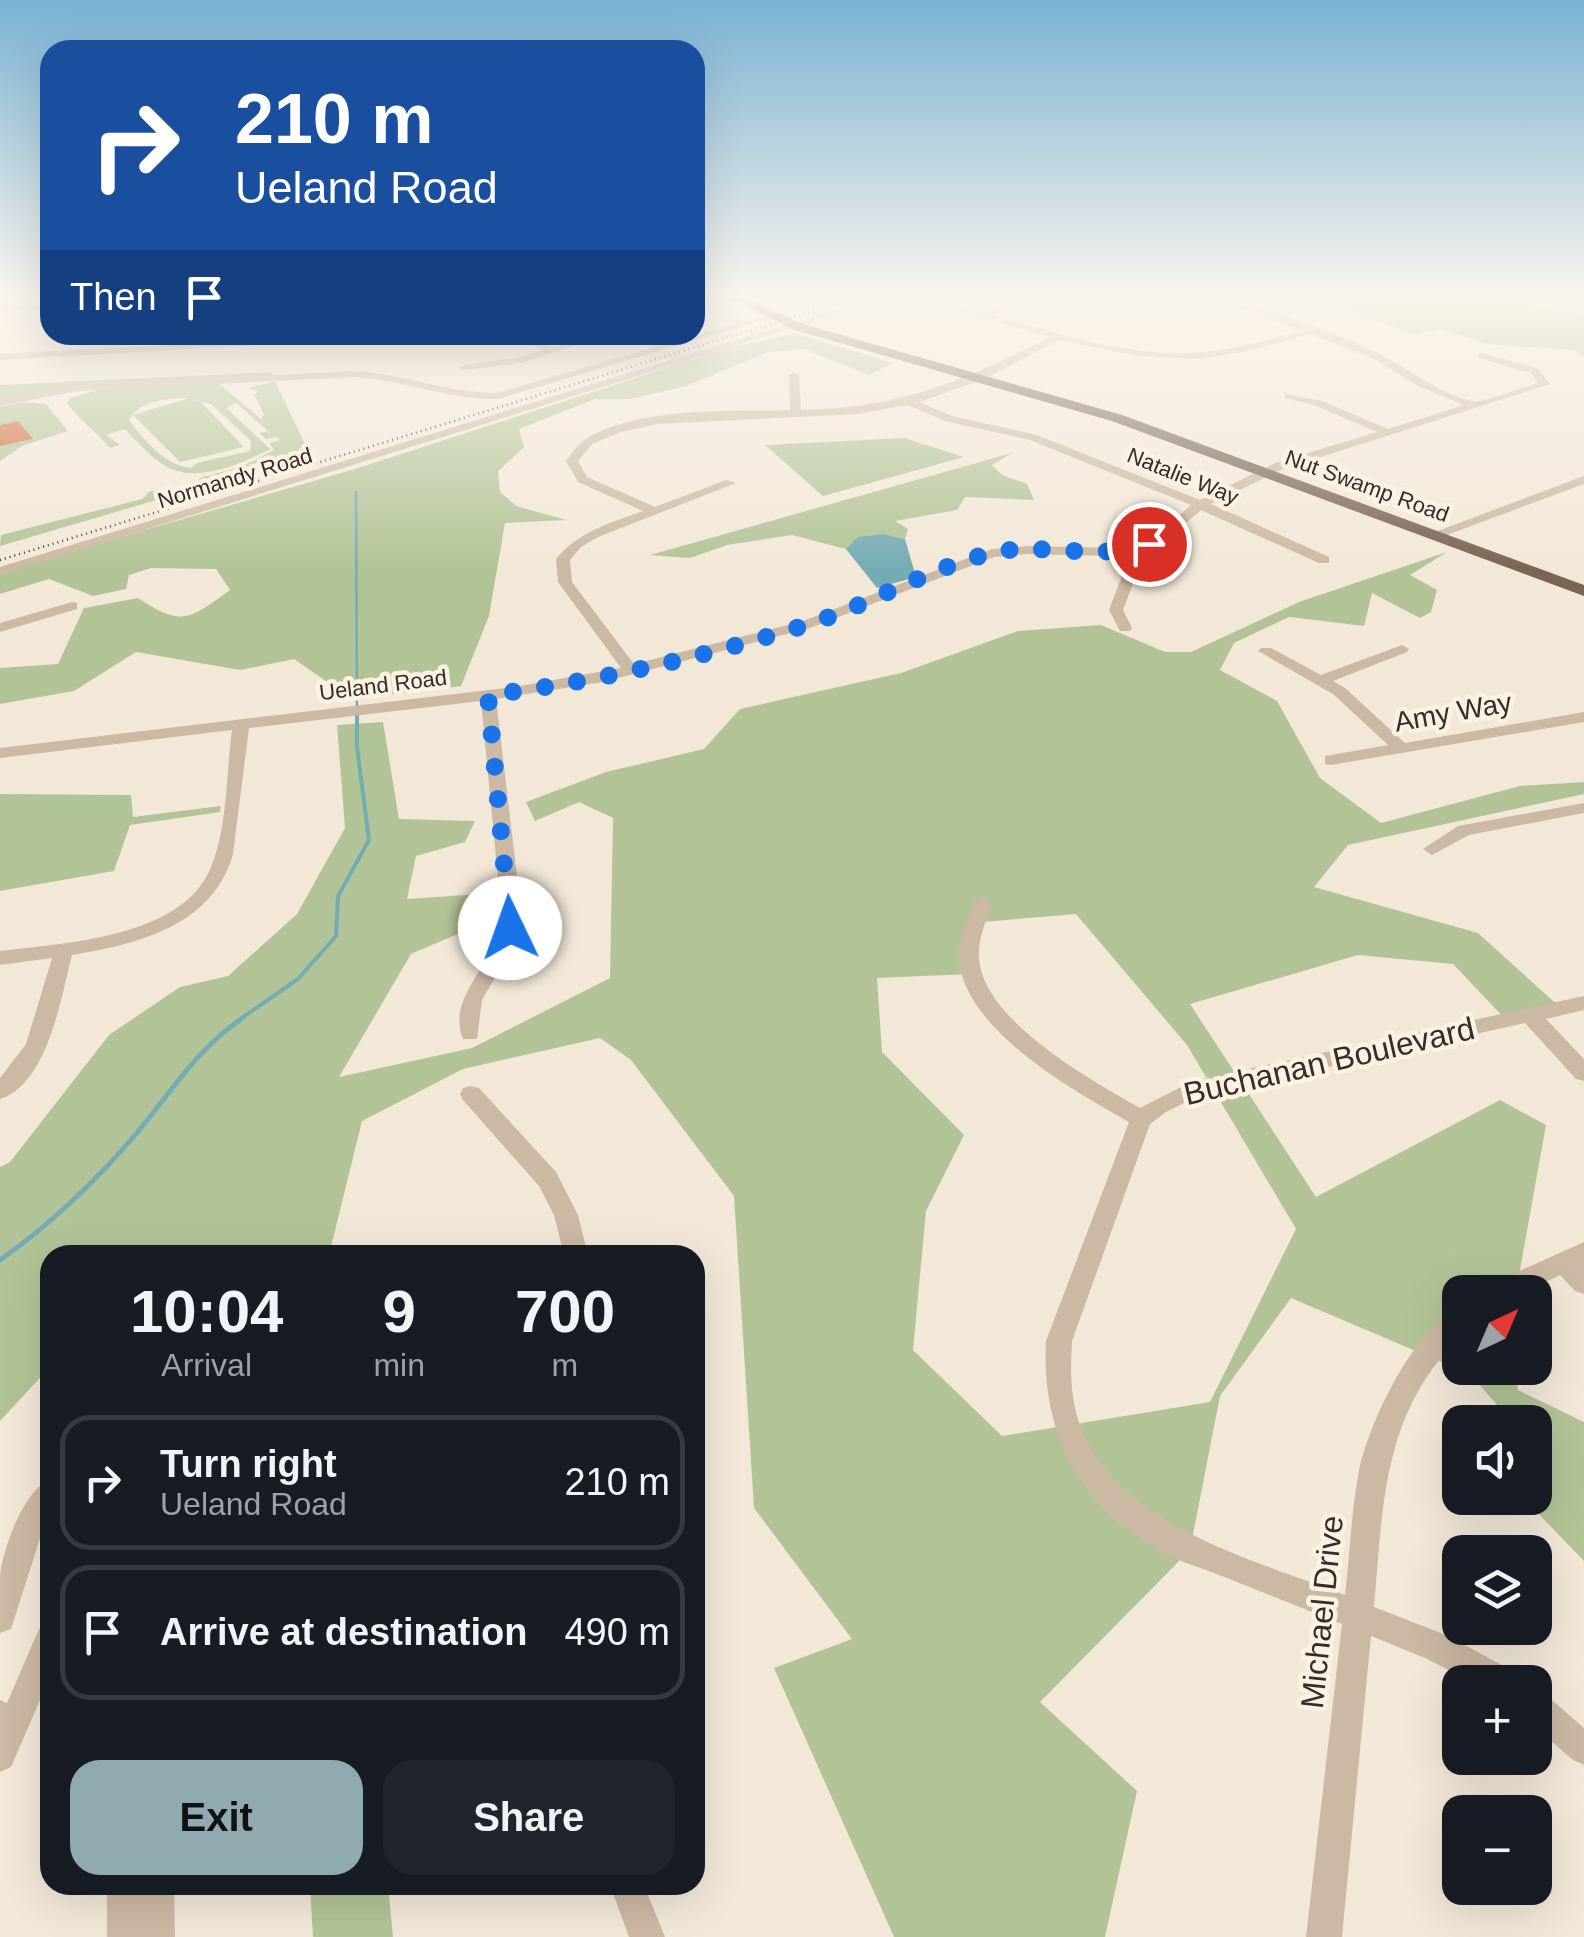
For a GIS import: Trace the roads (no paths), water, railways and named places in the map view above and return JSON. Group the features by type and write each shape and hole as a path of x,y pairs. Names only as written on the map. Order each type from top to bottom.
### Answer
{"main road":[{"name":"Nut Swamp Road","path":"1014,388 1118,418 1584,591"}],"street":[{"path":"0,404 83,388"},
{"path":"436,388 468,397 498,396 524,388"},
{"name":"Normandy Road","path":"0,571 592,388"},
{"path":"795,388 796,415"},
{"path":"652,510 582,479 572,461 578,448 610,431 655,420 855,411 910,402 945,388"},
{"path":"1433,388 1476,406"},
{"name":"Ueland Road","path":"0,753 488,695 630,670 806,625 992,553 1116,552 1155,542 1200,504 1265,473 1386,432 1537,388"},
{"path":"1290,396 1318,403 1386,432"},
{"name":"Natalie Way","path":"910,402 950,419 1032,437 1200,504 1324,560"},
{"path":"1434,535 1584,480"},
{"path":"630,670 565,582 561,568 565,556 583,540 652,510 711,493 730,483"},
{"path":"1116,552 1130,573 1116,610 1125,628"},
{"path":"0,628 72,606"},
{"path":"1322,680 1402,649"},
{"path":"1266,650 1346,696 1402,748"},
{"path":"470,1034 472,1000 506,941 511,910 488,695"},
{"name":"Amy Way","path":"1332,760 1584,717"},
{"path":"0,958 143,932 177,916 208,888 220,868 241,724"},
{"path":"1432,850 1464,830 1584,808"},
{"path":"982,903 969,964 989,1003 1050,1064 1141,1119 1059,1341 1057,1383 1078,1458 1115,1500 1169,1541 1435,1646 1470,1665"},
{"path":"0,1091 23,1070 39,1044 64,949"},
{"name":"Buchanan Boulevard","path":"1141,1119 1192,1089 1584,1004"},
{"path":"1530,1015 1584,1073"},
{"path":"471,1094 490,1123 541,1170 568,1218 574,1245"},
{"path":"1536,1275 1574,1257 1584,1282"},
{"name":"Michael Drive","path":"1324,1937 1369,1494 1390,1414 1408,1380 1442,1335"},
{"path":"0,1618 32,1519 40,1507"},
{"path":"4,1734 40,1660"},
{"path":"1552,1721 1584,1749"},
{"path":"124,1895 124,1937"},
{"path":"156,1895 157,1937"},
{"path":"631,1895 647,1937"}],"water":[{"path":"883,534 905,539 916,577 877,588 846,549 858,537"}],"waterway":[{"path":"356,492 357,716"},
{"path":"236,1022 298,979 336,936 338,896 369,840 357,716"},
{"path":"0,1260 88,1185 197,1059 240,1020"}],"railway":[{"path":"0,560 561,388"}]}
